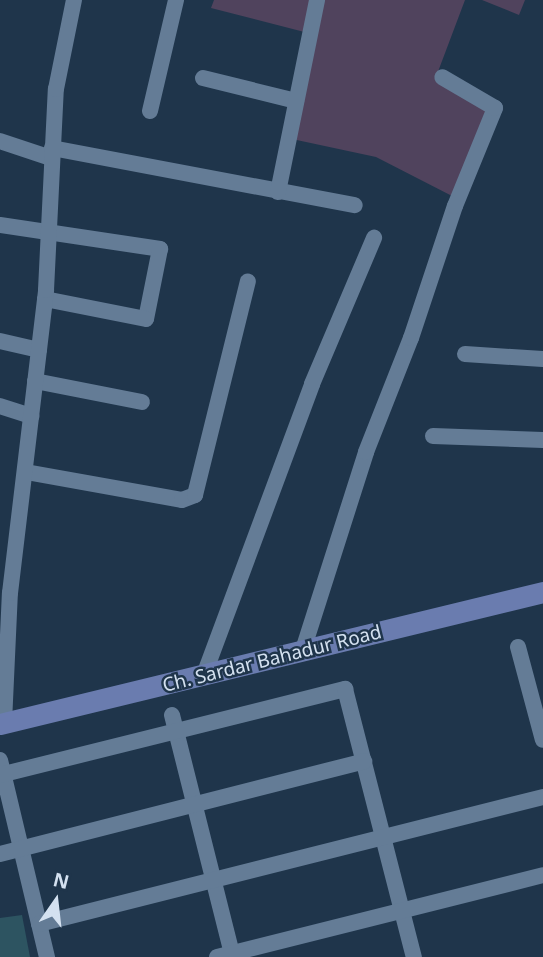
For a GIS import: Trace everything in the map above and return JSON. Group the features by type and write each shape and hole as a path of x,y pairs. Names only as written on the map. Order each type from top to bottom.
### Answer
{"main road":[{"name":"Ch. Sardar Bahadur Road","path":"2,724 302,653 543,592"}],"street":[{"path":"2,724 9,593 26,472 45,299 56,89 74,0"},
{"path":"150,111 176,0"},
{"path":"278,191 317,0"},
{"path":"302,653 366,452 411,338 455,206 495,108 442,77"},
{"path":"203,78 296,101"},
{"path":"0,141 52,153 355,205"},
{"path":"0,225 160,249 146,319 45,299"},
{"path":"204,676 312,384 374,238"},
{"path":"26,472 182,500 195,495 248,281"},
{"path":"0,341 39,350"},
{"path":"465,354 543,359"},
{"path":"35,381 142,402"},
{"path":"0,406 32,416"},
{"path":"432,436 543,440"},
{"path":"518,647 543,740"},
{"path":"47,957 1,770 176,732 345,689 414,957"},
{"path":"172,715 213,879 227,956 543,876"},
{"path":"0,854 364,761"},
{"path":"39,924 543,797"}],"shaded area":[{"path":"214,0 465,0 436,77 487,109 454,197 376,157 292,139 316,35 211,8"},
{"path":"482,0 525,0 519,15"}],"building":[{"path":"22,915 30,957 0,957 0,918"}]}
